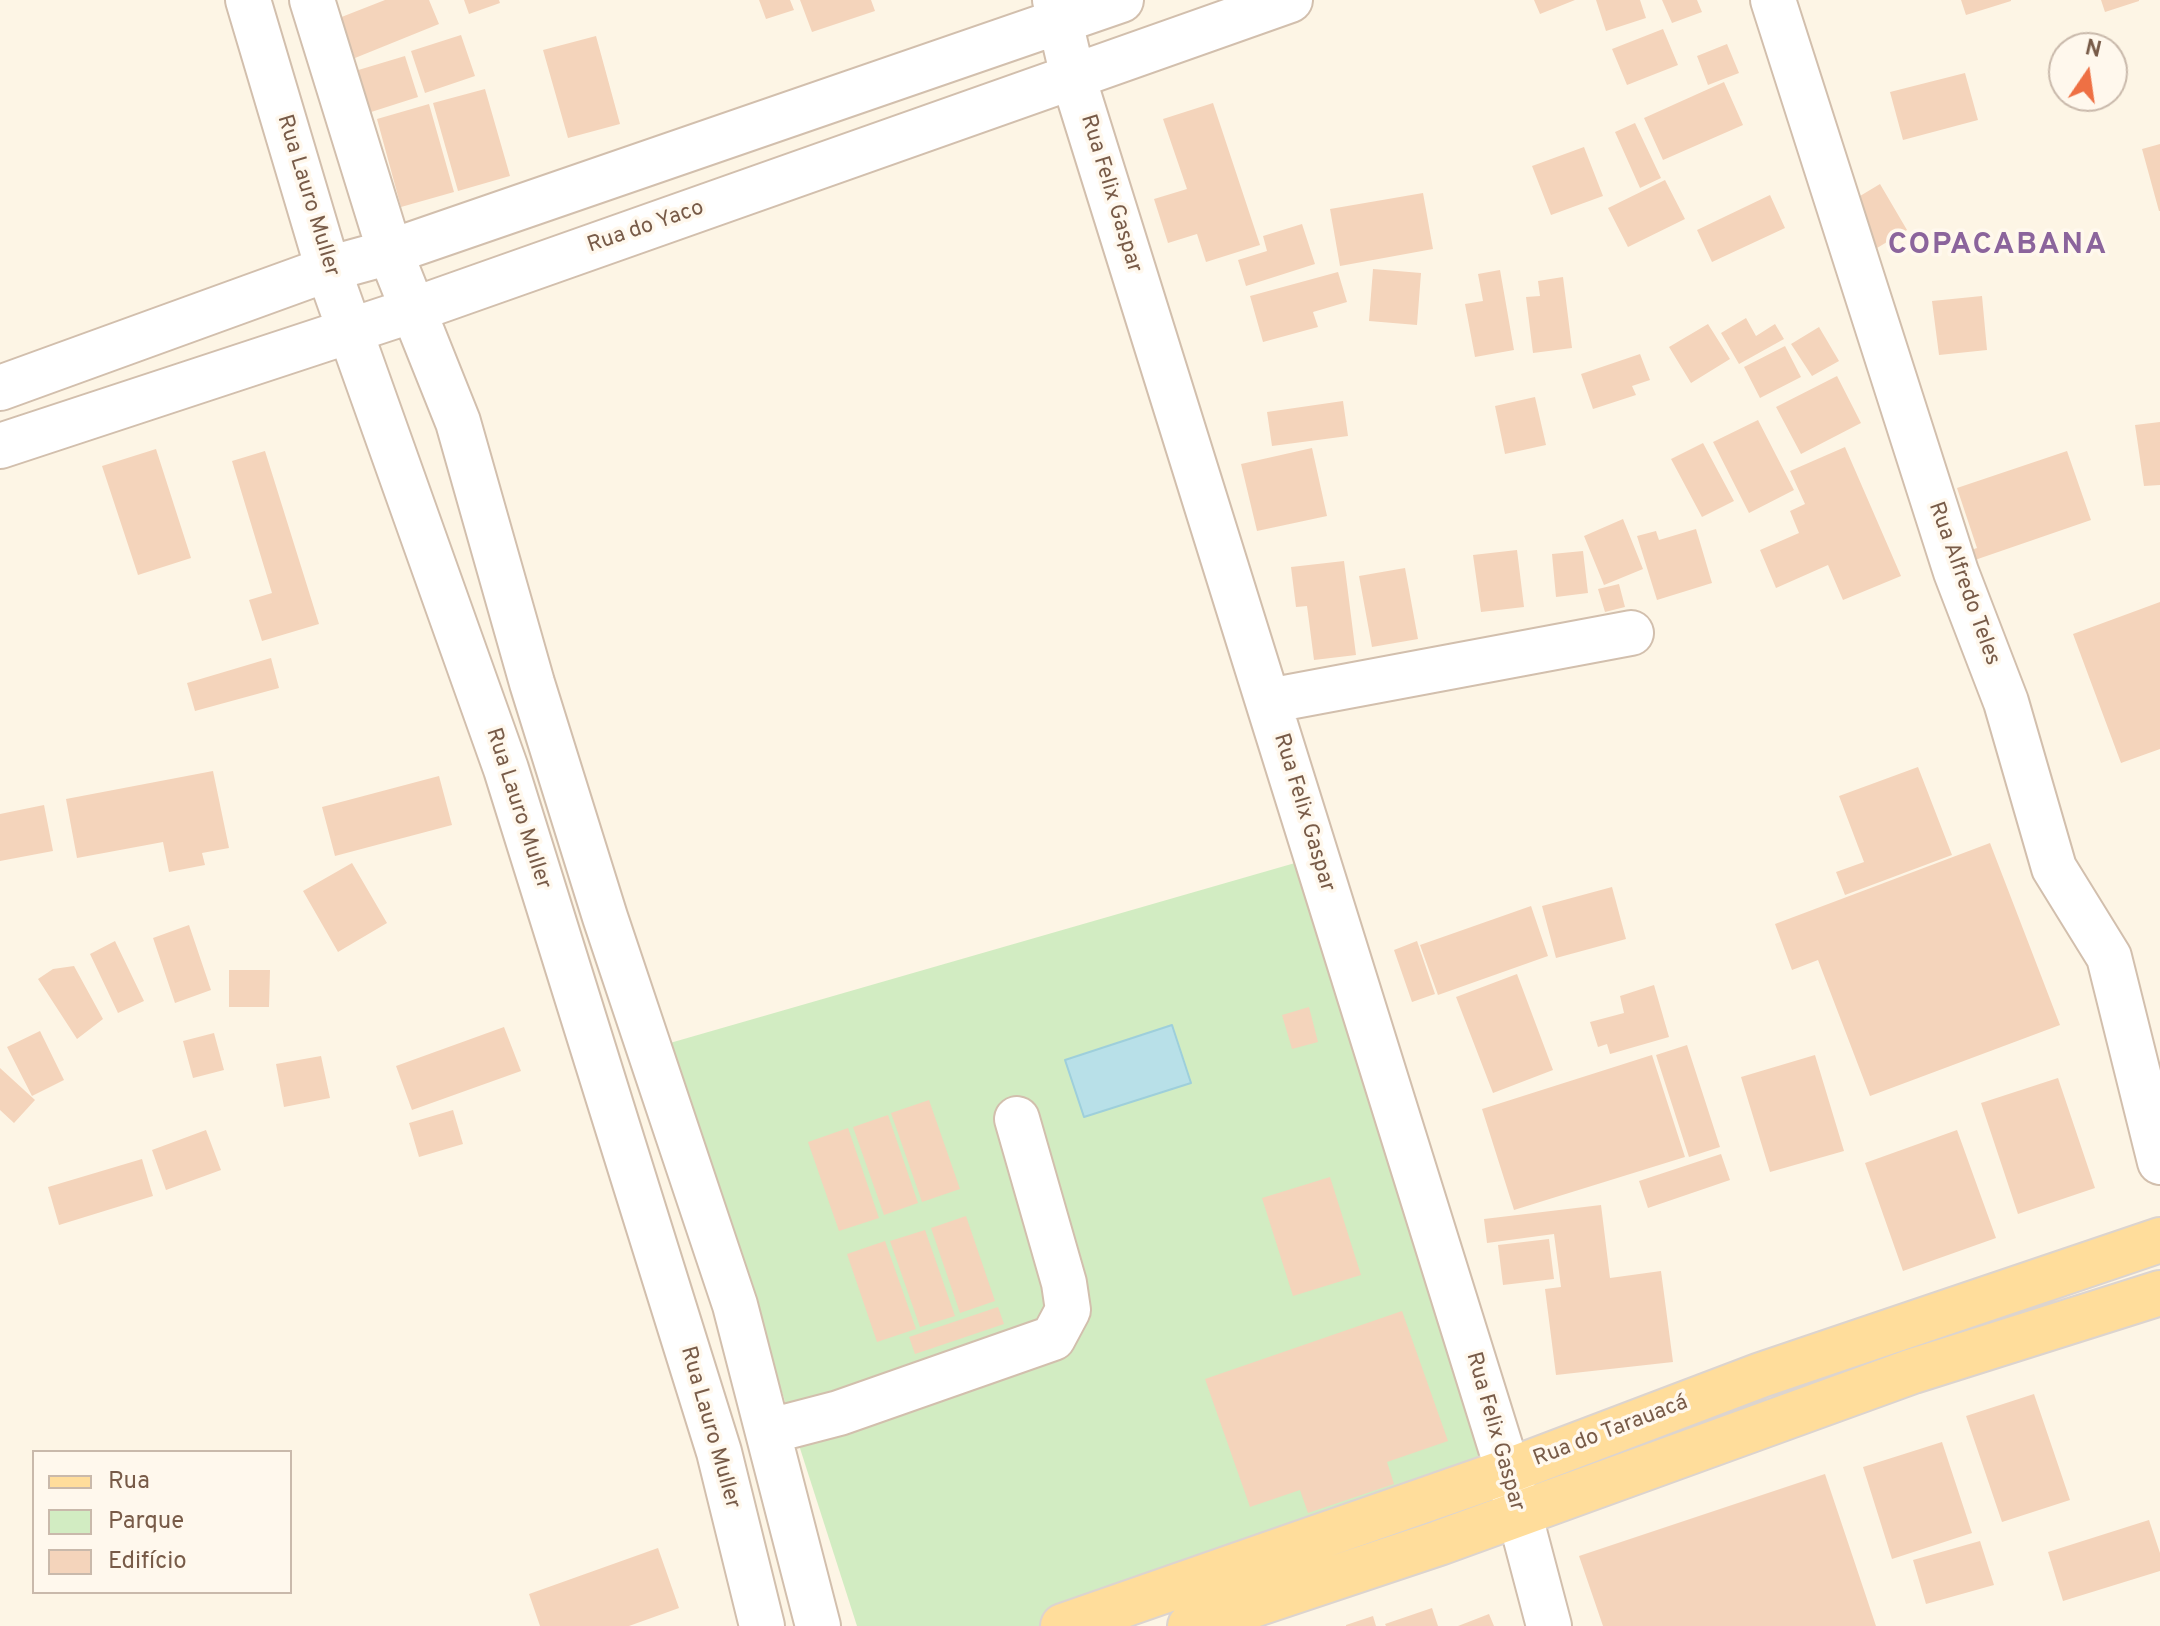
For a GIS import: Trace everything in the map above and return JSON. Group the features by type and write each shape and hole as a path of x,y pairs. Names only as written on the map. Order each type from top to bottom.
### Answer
{"main road":[{"name":"Rua do Tarauacá","path":"1063,1626 1508,1471 1761,1375 2160,1240"},
{"name":"Rua do Tarauacá","path":"1190,1626 1518,1514 1913,1371 2160,1293"}],"street":[{"name":"Rua Lauro Muller","path":"248,0 328,269 506,769 719,1452 762,1626"},
{"path":"312,0 390,252 458,422 532,683 656,1076 735,1305 818,1626"},
{"path":"0,388 328,269 390,252 1058,11 1121,0"},
{"name":"Rua do Yaco","path":"0,446 413,310 1290,0"},
{"name":"Rua Alfredo Teles","path":"1773,0 1956,572 2006,702 2054,868 2109,957 2160,1162"},
{"name":"Rua Felix Gaspar","path":"1058,11 1073,77 1508,1471 1549,1626"},
{"path":"1268,701 1631,633"},
{"path":"770,1431 839,1413 1053,1338 1068,1310 1064,1283 1017,1119"}],"green space":[{"path":"1295,863 1487,1477 1046,1626 857,1626 670,1043"}],"water":[{"path":"1172,1025 1191,1083 1084,1117 1065,1060"}],"building":[{"path":"385,0 429,0 439,24 355,58 339,18"},
{"path":"464,0 499,0 500,3 469,14"},
{"path":"759,0 790,0 794,10 766,19"},
{"path":"800,0 871,0 875,11 812,32"},
{"path":"1534,0 1575,0 1540,14"},
{"path":"1596,0 1640,0 1646,18 1606,31"},
{"path":"1662,0 1697,0 1702,12 1672,23"},
{"path":"1961,0 2011,0 2011,1 1966,15"},
{"path":"2101,0 2139,0 2139,1 2105,12"},
{"path":"1663,29 1678,65 1627,85 1612,49"},
{"path":"461,35 475,76 425,93 411,51"},
{"path":"596,36 620,124 568,138 543,50"},
{"path":"1727,44 1739,73 1708,85 1697,56"},
{"path":"405,56 418,97 368,113 355,71"},
{"path":"1965,73 1978,120 1903,140 1890,92"},
{"path":"1724,82 1743,125 1663,160 1644,118"},
{"path":"485,89 510,176 458,191 433,103"},
{"path":"1213,103 1260,245 1206,262 1197,234 1168,243 1154,199 1187,189 1163,119"},
{"path":"429,104 454,192 401,207 377,119"},
{"path":"1635,123 1661,178 1640,188 1615,132"},
{"path":"2160,144 2160,211 2159,211 2142,149"},
{"path":"1584,147 1603,196 1551,215 1532,166"},
{"path":"1665,180 1685,219 1628,247 1608,208"},
{"path":"1880,184 1907,230 1877,248 1850,202"},
{"path":"1423,193 1433,249 1340,266 1330,209"},
{"path":"1770,195 1785,228 1712,262 1697,230"},
{"path":"1302,224 1315,264 1246,286 1238,260 1267,251 1263,236"},
{"path":"1373,269 1421,273 1417,325 1369,321"},
{"path":"1500,270 1514,350 1475,357 1465,304 1483,301 1478,274"},
{"path":"1338,272 1347,302 1313,312 1318,327 1263,342 1250,296"},
{"path":"1563,277 1572,348 1533,353 1526,297 1540,296 1538,281"},
{"path":"1982,296 1987,350 1939,355 1932,301"},
{"path":"1746,318 1756,336 1775,324 1784,339 1739,364 1721,333"},
{"path":"1708,324 1730,359 1691,383 1669,347"},
{"path":"1819,327 1839,361 1812,376 1791,344"},
{"path":"1785,346 1801,377 1760,398 1744,367"},
{"path":"1640,354 1650,380 1632,386 1636,395 1593,409 1581,374"},
{"path":"1837,376 1861,423 1801,454 1776,407"},
{"path":"1535,397 1546,445 1505,454 1495,406"},
{"path":"1343,401 1348,436 1272,446 1267,412"},
{"path":"1758,420 1794,490 1749,513 1713,442"},
{"path":"2160,422 2160,485 2144,486 2135,425"},
{"path":"1703,443 1734,501 1702,517 1671,459"},
{"path":"1845,447 1901,576 1843,600 1828,565 1776,588 1760,550 1799,533 1790,511 1805,504 1790,471"},
{"path":"1312,448 1327,516 1257,531 1241,464"},
{"path":"156,449 191,558 138,575 102,466"},
{"path":"265,451 319,624 262,641 249,600 272,593 232,461"},
{"path":"2067,451 2091,520 1972,561 1968,551 1977,548 1957,488"},
{"path":"1623,519 1643,569 1604,585 1584,536"},
{"path":"1696,529 1712,583 1657,600 1637,536 1656,531 1659,540"},
{"path":"1517,550 1524,607 1481,612 1473,555"},
{"path":"1583,551 1588,593 1556,597 1552,554"},
{"path":"1344,561 1356,655 1314,660 1307,606 1296,607 1291,567"},
{"path":"1405,568 1418,639 1372,647 1359,576"},
{"path":"1619,584 1625,607 1605,612 1598,589"},
{"path":"2160,602 2160,749 2121,763 2073,634"},
{"path":"271,658 279,688 195,711 187,683"},
{"path":"1918,767 1952,855 1845,895 1836,872 1864,862 1839,796"},
{"path":"213,771 229,848 202,853 205,865 169,872 163,842 77,858 66,799"},
{"path":"439,776 452,825 335,856 322,807"},
{"path":"44,805 53,851 0,861 0,814"},
{"path":"1990,843 2060,1025 1870,1096 1818,960 1792,970 1775,924"},
{"path":"352,863 387,923 338,952 303,891"},
{"path":"1612,887 1626,939 1556,958 1542,906"},
{"path":"1531,906 1548,956 1438,995 1420,945"},
{"path":"189,925 211,990 175,1003 153,938"},
{"path":"115,941 144,1001 118,1013 90,954"},
{"path":"1417,941 1435,994 1412,1002 1394,950"},
{"path":"74,966 103,1019 77,1039 38,979 53,969"},
{"path":"229,970 270,970 269,1007 229,1007"},
{"path":"1517,974 1553,1070 1493,1093 1456,997"},
{"path":"1654,985 1669,1037 1610,1054 1607,1044 1598,1047 1590,1022 1624,1013 1620,996"},
{"path":"1309,1007 1318,1042 1292,1049 1282,1015"},
{"path":"504,1027 521,1071 412,1110 396,1066"},
{"path":"40,1031 64,1080 32,1096 7,1047"},
{"path":"214,1033 224,1070 193,1078 183,1041"},
{"path":"1687,1045 1720,1147 1689,1157 1656,1055"},
{"path":"1652,1055 1685,1157 1514,1210 1482,1109"},
{"path":"1815,1055 1844,1151 1770,1172 1741,1077"},
{"path":"321,1056 330,1098 284,1107 276,1064"},
{"path":"0,1068 35,1100 14,1123 0,1110"},
{"path":"2058,1078 2095,1188 2018,1214 1981,1103"},
{"path":"929,1100 960,1189 922,1202 891,1113"},
{"path":"453,1110 463,1144 419,1157 409,1123"},
{"path":"888,1115 918,1203 884,1215 853,1127"},
{"path":"848,1128 879,1218 839,1231 808,1142"},
{"path":"206,1130 221,1170 166,1190 152,1150"},
{"path":"1957,1130 1996,1238 1903,1271 1865,1163"},
{"path":"1721,1154 1730,1180 1648,1208 1639,1181"},
{"path":"142,1159 153,1196 59,1225 48,1187"},
{"path":"1330,1177 1361,1275 1293,1296 1262,1198"},
{"path":"1601,1205 1610,1278 1661,1271 1673,1362 1556,1375 1545,1289 1561,1287 1554,1234 1487,1243 1484,1219"},
{"path":"966,1216 995,1301 960,1313 931,1228"},
{"path":"925,1230 955,1316 920,1327 890,1241"},
{"path":"1549,1239 1554,1279 1503,1285 1498,1245"},
{"path":"885,1241 916,1329 877,1342 847,1254"},
{"path":"998,1307 1004,1324 915,1354 909,1337"},
{"path":"1402,1311 1448,1441 1387,1462 1394,1484 1308,1513 1300,1490 1250,1507 1205,1379"},
{"path":"2034,1394 2070,1500 2002,1522 1966,1416"},
{"path":"1942,1442 1972,1533 1892,1559 1863,1467"},
{"path":"1825,1474 1876,1626 1603,1626 1579,1556"},
{"path":"2149,1520 2160,1553 2160,1571 2063,1601 2048,1552"},
{"path":"1980,1541 1994,1585 1926,1604 1913,1560"},
{"path":"658,1548 679,1608 629,1626 540,1626 529,1594"},
{"path":"1432,1608 1438,1626 1385,1624"},
{"path":"1489,1614 1494,1626 1458,1626"},
{"path":"1373,1616 1376,1626 1346,1626 1346,1625"}],"district":[{"name":"COPACABANA","path":"1998,247"}]}
